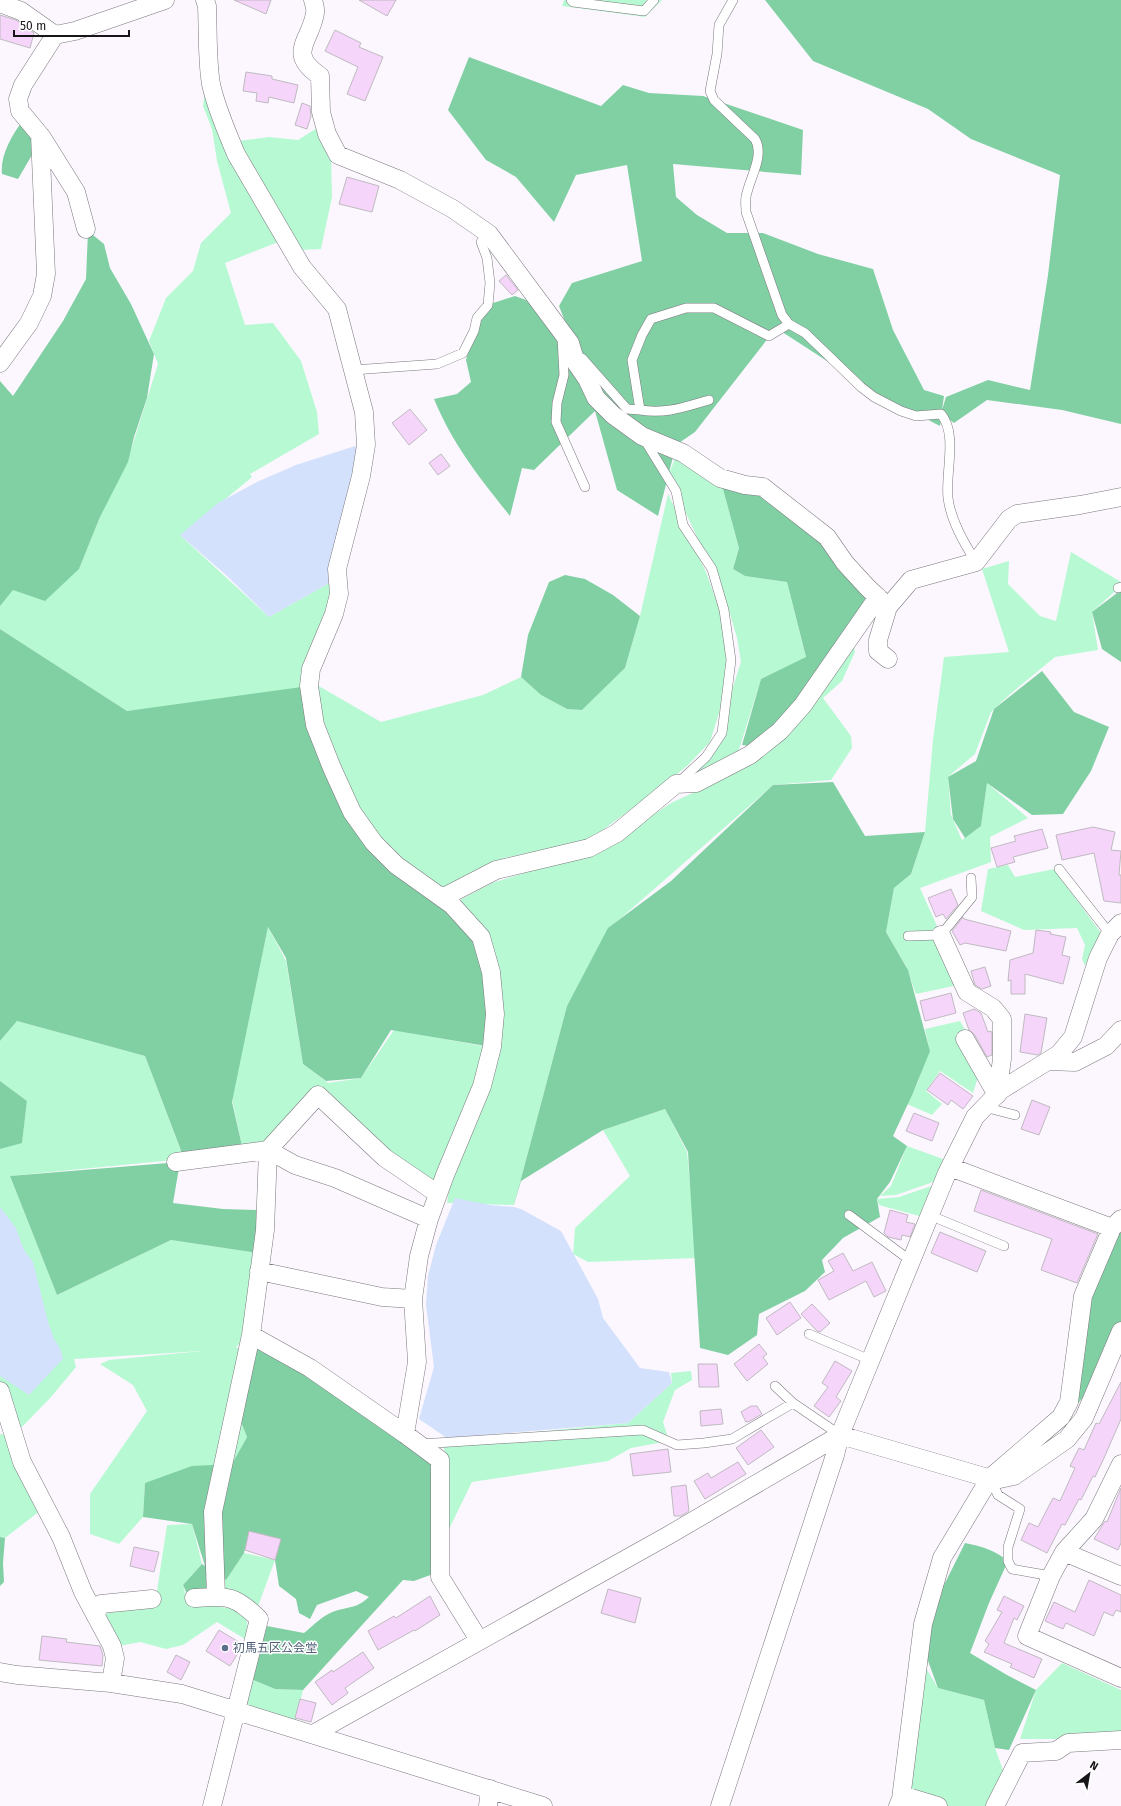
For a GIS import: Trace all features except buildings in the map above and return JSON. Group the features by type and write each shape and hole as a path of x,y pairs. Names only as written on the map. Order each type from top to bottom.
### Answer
{"street":[{"path":"86,229 76,192 40,135 20,111 18,99 23,85 55,35 75,31 165,0"},
{"path":"205,0 207,6 211,84 236,154 302,267 337,309 364,412 366,445 361,476 337,569 339,594 334,614 311,669 309,686 315,725 352,812 374,843 396,865 452,905 480,937 491,972 495,1014 492,1047 482,1086 438,1194 429,1219 419,1256 413,1299 417,1362 412,1439"},
{"path":"313,0 315,12 303,44 303,58 311,70 320,76 321,112 327,134 338,155 400,180 453,209 489,234 572,346 576,363 596,398 613,414 642,436 683,453 720,478 745,485 763,486 827,537 845,563 883,602"},
{"path":"0,3 21,11 55,35"},
{"path":"0,363 29,323 42,296 46,274 40,135"},
{"path":"442,898 496,870 589,848 617,833 676,784 696,783 750,755 780,731 803,705 883,602 911,580 976,562 1009,519 1018,514 1080,505 1121,497"},
{"path":"883,602 878,651 888,659"},
{"path":"720,1806 830,1470 840,1435 929,1215 950,1167 975,1117 984,1107 997,1095 1059,1054 1073,1037 1098,958 1116,928"},
{"path":"941,934 967,992 993,1008 1002,1019 1002,1059 997,1095"},
{"path":"1048,1062 1075,1062 1106,1046 1121,1030"},
{"path":"965,1039 997,1095"},
{"path":"216,1596 213,1512 251,1335 265,1230 268,1150 318,1095 385,1158 438,1194"},
{"path":"176,1162 268,1150 295,1165 335,1178 429,1219"},
{"path":"938,1806 900,1800 923,1624 942,1558 990,1478 1061,1417 1069,1402 1083,1296 1116,1224 950,1167"},
{"path":"259,1271 382,1297 413,1299"},
{"path":"313,1734 668,1535 840,1435 995,1480 1014,1476 1067,1439 1084,1418 1121,1331"},
{"path":"251,1335 310,1368 440,1460 440,1577 480,1640"},
{"path":"0,1391 22,1462 60,1537 83,1592 112,1646 115,1658 111,1683"},
{"path":"1119,1473 1094,1519 1064,1552 1051,1576 1027,1636 1121,1678"},
{"path":"1064,1552 1121,1576"},
{"path":"194,1598 225,1596 245,1605 259,1619 212,1806"},
{"path":"95,1615 101,1604 152,1599"},
{"path":"0,1672 17,1675 111,1683 182,1694 236,1712 313,1734 489,1798 543,1806"},
{"path":"995,1806 1022,1753 1056,1751 1068,1743 1121,1740"}],"lane":[{"path":"571,0 572,2 644,11 654,0"},
{"path":"733,0 719,25 717,54 710,91 714,100 755,138 758,144 756,166 746,197 746,212 773,293 782,315 789,324 806,333 861,387 887,404 916,416 942,414 946,419 950,443 948,499 956,525 976,562"},
{"path":"353,370 437,364 463,353 474,331 477,318 488,304 490,283 487,258 481,242 489,234"},
{"path":"640,410 632,360 642,334 651,319 686,308 714,308 769,336 789,324"},
{"path":"561,331 564,375 557,403 556,422 585,487"},
{"path":"572,346 627,410 656,412 672,410 709,400"},
{"path":"642,436 676,492 683,525 712,569 724,610 731,660 722,733 706,756 676,784"},
{"path":"1059,869 1116,928"},
{"path":"908,936 941,934 972,897 971,878"},
{"path":"984,1107 1015,1115"},
{"path":"849,1215 911,1261"},
{"path":"929,1215 1004,1246"},
{"path":"809,1334 870,1360"},
{"path":"775,1386 793,1403 840,1435"},
{"path":"412,1439 643,1430 677,1445 704,1443 732,1439 793,1403"},
{"path":"990,1478 998,1495 1020,1509 1008,1547 1008,1561 1012,1569 1051,1576"}],"green space":[{"path":"564,0 662,0 645,17 562,6"},
{"path":"765,0 1121,0 1121,424 1062,410 987,400 954,423 942,414 940,426 881,396 776,328 695,432 676,445 658,516 617,490 595,411 534,470 522,468 510,516 477,474 458,446 441,416 434,399 457,394 471,382 466,360 481,307 515,296 543,306 593,392 559,306 572,283 642,261 627,165 576,175 554,222 516,177 486,160 448,110 469,57 601,106 623,85 649,93 703,96 803,130 801,175 673,164 676,197 697,215 727,233 763,233 818,254 873,269 893,330 924,390 944,396 942,410 946,397 988,380 1030,390 1048,275 1060,175 971,139 928,109 813,61"},
{"path":"207,75 231,142 269,137 298,140 317,128 331,155 332,197 321,249 300,250 286,239 225,263 245,325 273,323 301,361 317,412 319,434 250,474 252,477 181,536 269,617 331,582 334,614 310,681 381,722 483,695 521,677 541,695 567,709 582,710 625,668 640,616 668,494 706,572 721,614 733,668 710,742 687,766 660,788 589,840 504,858 442,898 365,830 302,692 127,711 0,629 0,604 13,590 79,569 100,517 131,450 158,364 149,341 166,298 193,271 201,243 231,213 217,161 212,129 203,106"},
{"path":"21,123 34,142 32,155 18,179 2,174 2,167 4,154 7,147"},
{"path":"88,231 104,244 110,268 131,304 154,354 147,398 134,437 128,462 100,517 79,569 45,601 13,590 0,606 0,381 13,396 63,321 86,279"},
{"path":"678,451 720,478 739,548 733,569 745,576 787,582 806,658 761,679 737,756 690,777 714,746 741,662 737,638 724,593 668,476"},
{"path":"720,478 763,487 878,597 759,747 742,745 761,679 806,657 787,582 745,576 733,569 739,548"},
{"path":"1071,552 1121,582 1121,586 1092,612 1098,650 1055,657 1008,696 991,712 975,754 948,777 951,815 962,840 981,826 987,783 1028,818 990,837 991,862 920,888 963,984 916,994 906,966 886,932 894,888 911,874 925,832 933,740 944,657 1009,652 982,569 1009,561 1008,584 1040,616 1056,621"},
{"path":"565,575 585,579 613,595 640,616 625,668 582,710 567,709 541,695 521,677 528,635 549,582"},
{"path":"1121,590 1121,662 1102,649 1092,612"},
{"path":"0,629 127,711 309,686 332,783 374,843 481,937 492,1047 391,1030 361,1078 326,1081 303,1064 286,958 268,927 232,1102 242,1146 185,1161 145,1056 17,1021 0,1041"},
{"path":"852,635 855,652 842,681 823,698 851,736 852,748 831,780 773,785 613,925 567,1006 514,1205 447,1203 455,1152 435,1188 380,1149 317,1087 267,1145 242,1146 232,1099 268,927 286,961 303,1064 328,1083 361,1078 394,1030 488,1047 501,1037 501,983 486,935 460,900 492,883 600,850 671,803 712,784"},
{"path":"1042,671 1074,712 1109,727 1091,771 1063,814 1032,815 987,783 981,826 965,838 953,819 948,777 976,761 994,709"},
{"path":"833,782 865,836 925,832 911,874 894,888 886,932 908,970 930,1051 893,1136 907,1146 890,1182 877,1199 880,1217 843,1238 822,1260 825,1272 805,1291 759,1314 757,1335 728,1355 700,1348 688,1152 665,1109 603,1130 521,1181 514,1205 567,1006 608,928 671,881 773,785"},
{"path":"1008,865 1015,877 1054,869 1101,933 1085,966 1082,959 1085,945 1077,928 1024,930 981,911 988,869"},
{"path":"17,1021 145,1056 184,1159 10,1176 57,1295 171,1240 257,1253 247,1333 236,1348 240,1348 233,1402 247,1437 232,1464 145,1483 143,1517 119,1544 90,1534 90,1494 147,1411 133,1385 100,1364 109,1360 202,1351 74,1359 76,1367 51,1397 18,1431 0,1424 0,1149 22,1142 27,1101 0,1081 0,1041"},
{"path":"960,1021 983,1061 973,1093 940,1071 926,1091 942,1104 932,1115 907,1104 918,1082 929,1047 925,1029"},
{"path":"0,1081 27,1101 22,1143 0,1149"},
{"path":"665,1109 687,1152 697,1258 588,1262 573,1254 575,1228 630,1176 603,1130"},
{"path":"907,1146 943,1159 939,1180 896,1195 880,1196 891,1186"},
{"path":"180,1162 173,1203 223,1209 259,1210 257,1253 171,1240 57,1295 10,1176"},
{"path":"934,1185 923,1217 879,1205 877,1199 899,1197"},
{"path":"1121,1229 1121,1338 1086,1394 1075,1407 1087,1293"},
{"path":"251,1335 440,1460 436,1573 414,1581 403,1580 303,1690 275,1689 251,1679 267,1626 304,1633 326,1615 360,1604 369,1597 356,1591 317,1605 310,1619 299,1613 296,1599 279,1586 275,1560 281,1539 249,1532 244,1553 226,1580 219,1575 222,1580 189,1598 183,1585 202,1564 205,1566 192,1524 143,1517 145,1483 192,1466 232,1464 247,1437 233,1402"},
{"path":"691,1371 692,1380 675,1390 663,1422 669,1441 631,1448 608,1461 472,1482 449,1529 443,1534 446,1457 442,1441 628,1423 672,1383 671,1373"},
{"path":"0,1434 7,1435 45,1507 5,1538 0,1537"},
{"path":"192,1524 202,1564 183,1585 188,1603 245,1610 250,1642 217,1622 183,1645 166,1649 140,1642 119,1646 103,1614 155,1604 167,1525"},
{"path":"0,1537 5,1538 3,1563 4,1582 0,1586"},
{"path":"965,1543 987,1549 1008,1561 989,1603 970,1653 1036,1690 1009,1750 995,1748 984,1700 938,1688 921,1642 942,1589"},
{"path":"244,1553 275,1560 257,1609 217,1591"},
{"path":"919,1657 938,1688 984,1700 995,1748 1004,1773 993,1806 898,1806"},
{"path":"1062,1663 1121,1690 1121,1739 1020,1739 1036,1690"},
{"path":"251,1679 275,1689 303,1690 295,1723 240,1703"}],"water":[{"path":"355,446 359,453 331,582 269,617 226,575 180,535 218,503 259,481 296,465"},
{"path":"455,1198 521,1209 561,1231 598,1299 603,1318 640,1368 669,1372 672,1383 628,1423 447,1438 419,1419 434,1367 426,1305 428,1276 436,1245"},
{"path":"0,1207 16,1228 24,1250 33,1262 48,1322 54,1339 60,1348 63,1359 29,1395 0,1376"}],"place":[{"name":"初馬五区公会堂","path":"225,1648"}]}
